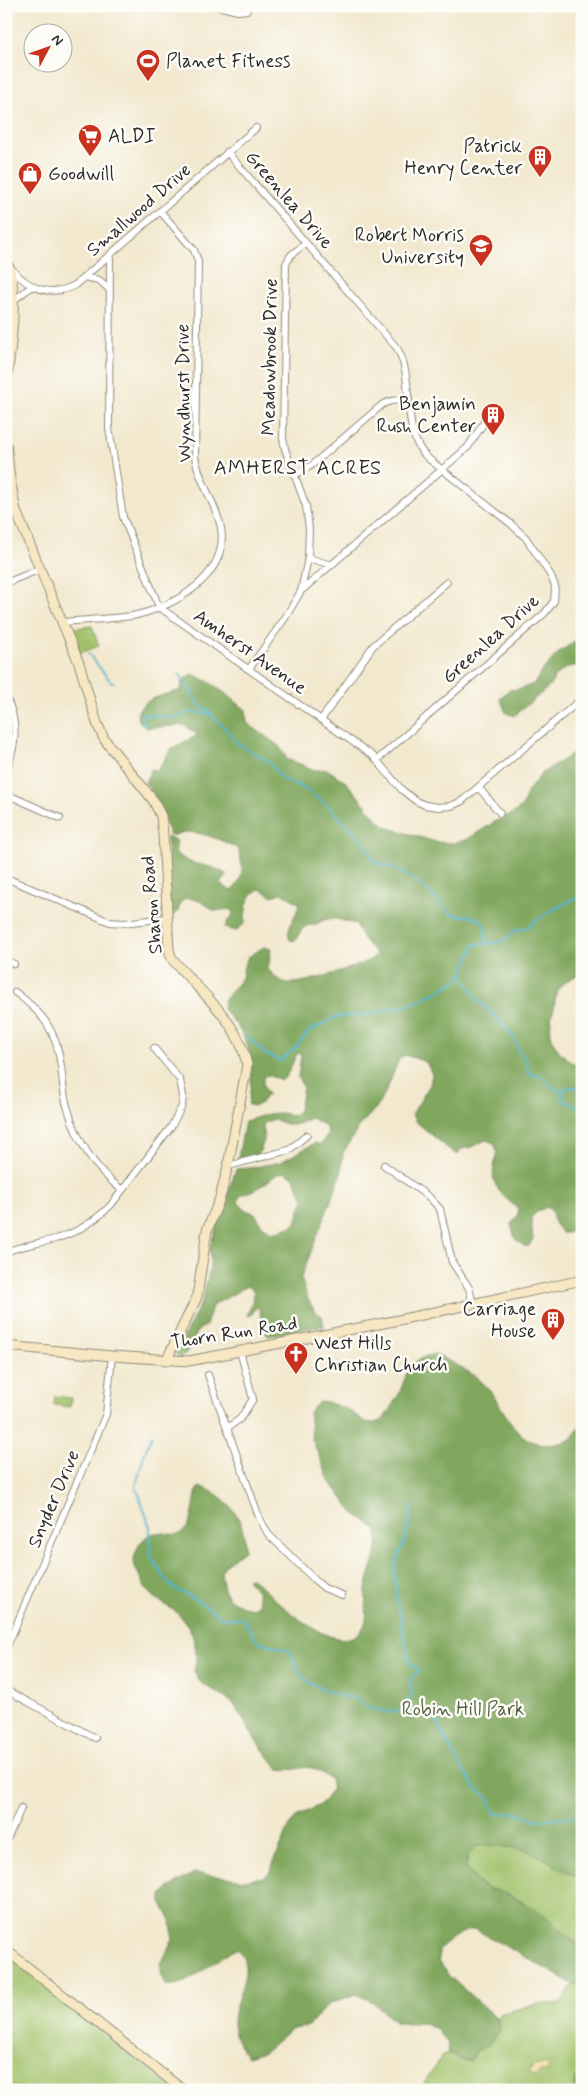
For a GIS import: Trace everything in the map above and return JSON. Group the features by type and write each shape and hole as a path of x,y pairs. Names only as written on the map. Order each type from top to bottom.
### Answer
{"street":[{"path":"217,6 238,11 247,10"},
{"name":"Smallwood Drive","path":"7,263 21,278 32,286 44,291 58,291 75,285 256,128"},
{"name":"Greenlea Drive","path":"228,152 397,348 406,371 416,445 422,453 523,534 551,576 555,586 555,597 545,614 377,760"},
{"name":"Wyndhurst Drive","path":"63,622 132,616 177,600 209,574 219,554 222,535 198,467 196,456 198,261 194,250 160,211"},
{"name":"Meadowbrook Drive","path":"249,669 285,618 301,591 308,558 307,513 283,442 286,268 290,255 306,243"},
{"path":"110,255 108,420 121,505 127,528 159,607"},
{"path":"6,388 13,301 12,282 7,263"},
{"path":"84,277 99,280 110,290"},
{"path":"13,301 32,286"},
{"path":"295,475 316,462 383,404 409,398"},
{"path":"301,591 468,447 494,407"},
{"name":"Sharon Road","path":"6,444 16,512 79,663 104,739 147,791 161,816 164,834 169,950 172,960 225,1018 237,1034 247,1065 228,1166 220,1198 207,1230 197,1298 166,1361"},
{"path":"308,558 332,565"},
{"path":"6,583 40,569"},
{"path":"321,720 373,646 447,582"},
{"name":"Amherst Avenue","path":"159,607 377,760 406,794 425,805 445,807 456,804 479,788 579,701"},
{"path":"6,697 14,716 16,731 15,744 6,770"},
{"path":"479,788 500,813"},
{"path":"6,794 60,818"},
{"path":"6,878 110,922 123,923 167,918"},
{"path":"6,960 14,964"},
{"path":"15,992 36,1008 51,1029 58,1046 65,1098 74,1126 91,1159 110,1181 122,1190"},
{"path":"6,1252 55,1239 82,1228 100,1215 171,1127 182,1106 183,1096 180,1080 154,1048"},
{"path":"228,1166 289,1150 307,1135"},
{"path":"384,1165 431,1199 440,1209 452,1262 469,1288 473,1304"},
{"name":"Thorn Run Road","path":"6,1346 166,1361 189,1361 473,1304 582,1280"},
{"path":"227,1428 240,1420 253,1400 240,1351"},
{"name":"Snyder Drive","path":"6,1649 106,1414 112,1356"},
{"path":"208,1375 259,1517 268,1534 324,1588 342,1595"},
{"path":"6,1690 95,1738"},
{"path":"6,1842 21,1808"},
{"path":"6,1950 183,2090"}],"green space":[{"path":"92,626 99,646 80,653 70,629"},
{"path":"582,637 582,659 579,665 568,667 555,676 550,686 514,716 506,713 500,698 509,690 520,689 534,684 542,671 559,652"},
{"path":"191,674 212,684 246,710 247,723 279,746 287,759 315,770 327,769 347,783 378,820 389,828 436,842 453,843 466,840 496,821 512,814 522,807 528,791 542,773 582,748 582,973 559,989 556,995 550,1028 554,1044 559,1051 582,1069 582,1222 568,1233 562,1233 554,1223 552,1211 547,1207 538,1211 531,1218 533,1239 529,1246 524,1246 515,1239 511,1224 518,1215 518,1209 503,1196 496,1186 493,1173 497,1152 494,1143 486,1140 471,1147 461,1149 458,1154 455,1154 415,1121 412,1114 430,1085 432,1074 426,1062 405,1055 399,1059 387,1089 377,1107 360,1125 343,1153 341,1175 301,1277 308,1299 314,1309 322,1316 324,1326 268,1336 261,1322 260,1309 257,1307 251,1315 247,1316 254,1296 253,1290 247,1286 212,1306 206,1326 199,1329 186,1354 178,1357 175,1354 202,1301 210,1268 210,1246 236,1169 281,1162 315,1143 321,1145 328,1133 325,1126 311,1118 292,1125 270,1120 263,1125 264,1140 258,1156 237,1163 245,1121 274,1113 293,1116 299,1110 303,1087 298,1077 301,1055 300,1053 297,1054 286,1077 282,1080 267,1075 263,1077 263,1086 268,1094 261,1103 255,1106 248,1105 251,1076 249,1053 241,1031 223,1009 224,1000 242,978 248,957 264,947 271,949 268,969 281,981 287,983 334,974 362,964 377,955 362,937 357,925 336,919 308,925 302,929 295,941 290,940 289,931 299,903 282,893 272,896 260,889 256,891 248,903 245,923 236,931 225,928 228,920 232,917 233,912 230,909 214,911 194,899 186,898 180,903 178,912 170,915 167,837 177,842 175,853 188,861 215,868 227,875 221,884 231,891 239,881 242,871 238,849 227,843 194,833 185,832 169,835 160,804 145,782 151,769 157,771 172,748 198,735 184,725 147,728 138,720 138,713 141,707 152,699 181,690 182,682","holes":["284,1172 293,1176 304,1199 295,1225 273,1233 260,1223 255,1213 245,1210 238,1202 240,1196 260,1187 276,1175"]},
{"name":"Robin Hill Park","path":"435,1354 465,1369 481,1381 490,1390 519,1433 529,1440 540,1444 565,1442 575,1434 582,1421 582,1879 558,1868 542,1857 522,1849 492,1845 476,1846 468,1855 466,1867 476,1881 487,1889 514,1897 544,1915 582,1949 582,1984 573,1984 475,1929 455,1936 439,1950 439,1961 449,1976 497,2019 500,2030 486,2047 477,2050 471,2060 467,2061 447,2053 448,2044 436,2029 425,2023 408,2024 395,2022 373,2002 356,1994 329,2004 309,2026 290,2030 264,2052 247,2057 236,2037 233,2024 236,2005 245,1975 243,1957 237,1949 184,1982 166,1985 161,1973 161,1964 173,1939 171,1920 161,1903 161,1898 167,1889 194,1873 246,1880 264,1877 269,1873 291,1823 298,1816 322,1804 332,1790 330,1779 315,1769 278,1769 255,1739 233,1703 200,1682 194,1671 196,1654 190,1629 180,1616 153,1596 145,1587 135,1567 135,1556 140,1543 147,1536 160,1533 178,1534 185,1530 192,1516 197,1489 201,1487 220,1496 228,1503 243,1530 244,1550 226,1564 221,1572 228,1597 236,1603 251,1609 259,1605 258,1592 247,1579 252,1578 289,1611 322,1633 338,1638 352,1637 363,1628 366,1619 366,1590 377,1549 377,1530 353,1512 329,1480 312,1439 309,1412 319,1402 323,1401 347,1409 365,1422 375,1423 383,1420 399,1394 410,1365 426,1356"},
{"path":"55,1396 71,1398 70,1407 54,1405"},
{"path":"492,1845 537,1854 582,1879 582,1949 575,1941 498,1891 479,1883 466,1867 468,1855 476,1846"},
{"path":"6,1955 14,1960 175,2090 6,2090"},
{"path":"573,1984 582,1984 582,2068 576,2079 574,2090 420,2090 442,2056 451,2053 460,2060 468,2061 471,2060 477,2050 486,2047 500,2030 497,2019 499,2014 538,2004 558,2004 564,1999"},
{"path":"582,2068 582,2090 574,2090 576,2079"}],"sand":[{"path":"546,2063 549,2068 546,2072 540,2072 535,2076 530,2073 532,2067"}],"waterway":[{"path":"88,653 111,682 114,682"},
{"path":"179,674 197,701 212,715"},
{"path":"146,724 141,719 142,714 174,718 190,712 210,714 237,743 268,761 282,779 304,788 328,806 363,841 375,863 399,871 414,880 450,913 474,917 483,922 487,944"},
{"path":"247,1036 265,1054 281,1061 298,1045 308,1032 336,1017 368,1014 404,1006 424,999 453,983 462,974 475,944 502,941 515,930 526,928 549,912 582,895"},
{"path":"462,974 477,999 499,1020 514,1038 519,1051 526,1060 528,1073 545,1078 551,1086 560,1091 572,1087 582,1088"},
{"path":"560,1091 563,1095 562,1101 571,1103 582,1110"},
{"path":"152,1435 143,1458 136,1486 150,1527 150,1554 172,1587 200,1602 222,1618 243,1618 257,1641 290,1651 302,1676 313,1685 335,1694 357,1698 368,1707 380,1711 412,1713 436,1720 453,1754 476,1789 489,1798 495,1814 517,1813 537,1820 582,1816"},
{"path":"410,1712 408,1701 412,1694 410,1680 419,1670 410,1664 397,1601 394,1569 406,1537 412,1505"}],"place":[{"name":"Planet Fitness","path":"148,82"},
{"name":"ALDI","path":"90,157"},
{"name":"Patrick Henry Center","path":"540,178"},
{"name":"Goodwill","path":"30,195"},
{"name":"Robert Morris University","path":"481,267"},
{"name":"Benjamin Rush Center","path":"493,436"},
{"name":"Carriage House","path":"553,1341"},
{"name":"West Hills Christian Church","path":"296,1375"}],"district":[{"name":"AMHERST ACRES","path":"298,468"}]}
